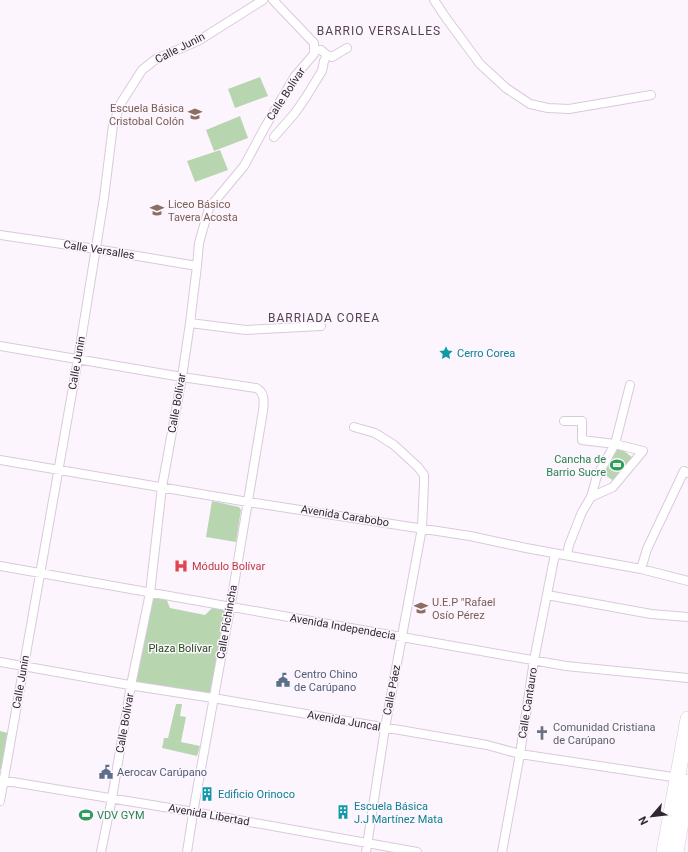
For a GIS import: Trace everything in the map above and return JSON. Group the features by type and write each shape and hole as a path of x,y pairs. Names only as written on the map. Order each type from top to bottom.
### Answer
{"highway":[{"path":"676,852 686,782 688,719"},
{"path":"664,852 686,782"}],"street":[{"name":"Calle Junin","path":"0,801 2,780 78,359 96,249 113,125 121,103 142,70 156,59 198,41 263,0"},
{"path":"273,0 314,43 314,50 322,50 327,55 332,57 347,48"},
{"path":"434,0 480,64 506,88 530,104 548,108 569,109 651,95"},
{"name":"Calle Bolívar","path":"101,852 150,593 162,487 182,377 199,243 209,208 244,166 295,76 314,54 314,50"},
{"path":"274,137 295,113 306,97 322,71 327,55"},
{"name":"Calle Versalles","path":"0,235 197,266"},
{"path":"190,323 246,330 321,326"},
{"path":"0,346 182,377"},
{"name":"Calle Pichincha","path":"182,377 260,389 263,399 263,411 248,502 213,698 188,852"},
{"path":"567,555 569,545 582,512 591,497 597,476 615,444 630,385"},
{"path":"564,421 582,421 582,440 615,444 643,450 613,487 591,497"},
{"name":"Calle Páez","path":"354,427 375,433 394,445 418,467 424,475 422,528 385,728 366,848"},
{"name":"Avenida Carabobo","path":"0,460 248,502 470,536 555,554 641,569 688,581"},
{"path":"641,569 647,549 684,471 688,473"},
{"name":"Calle Cantauro","path":"502,852 520,754 534,660 555,554"},
{"name":"Avenida Independecia","path":"0,566 566,666 688,678"},
{"path":"547,595 652,614 688,617"},
{"name":"Avenida Juncal","path":"0,662 132,686 213,698 487,745 520,754 686,782"},
{"name":"Avenida Libertad","path":"2,780 194,812 366,848 417,852"}],"green space":[{"path":"260,77 268,96 235,108 228,89"},
{"path":"240,116 248,138 214,151 206,130"},
{"path":"220,150 228,170 195,182 187,161"},
{"name":"Cancha de Barrio Sucre","path":"619,447 633,458 615,482 601,472"},
{"path":"212,501 239,507 241,510 236,542 206,537"},
{"name":"Plaza Bolívar","path":"153,595 166,598 170,608 205,615 214,606 225,608 212,694 134,682"},
{"path":"176,704 182,704 180,716 186,717 181,742 200,746 197,756 162,748 164,738 168,738"},
{"path":"0,731 8,733 1,769 0,769"}],"place":[{"name":"Escuela Básica Cristobal Colón","path":"195,114"},
{"name":"Liceo Básico Tavera Acosta","path":"157,210"},
{"name":"Cerro Corea","path":"446,353"},
{"name":"Cancha de Barrio Sucre","path":"617,465"},
{"name":"Módulo Bolívar","path":"181,566"},
{"name":"U.E.P \"Rafael Osío Pérez","path":"421,608"},
{"name":"Centro Chino de Carúpano","path":"283,680"},
{"name":"Comunidad Cristiana de Carúpano","path":"542,733"},
{"name":"Aerocav Carúpano","path":"106,772"},
{"name":"Edificio Orinoco","path":"207,794"},
{"name":"Escuela Básica J.J Martínez Mata","path":"343,812"},
{"name":"VDV GYM","path":"86,815"}],"district":[{"name":"BARRIO VERSALLES","path":"379,31"},
{"name":"BARRIADA COREA","path":"324,318"}]}
